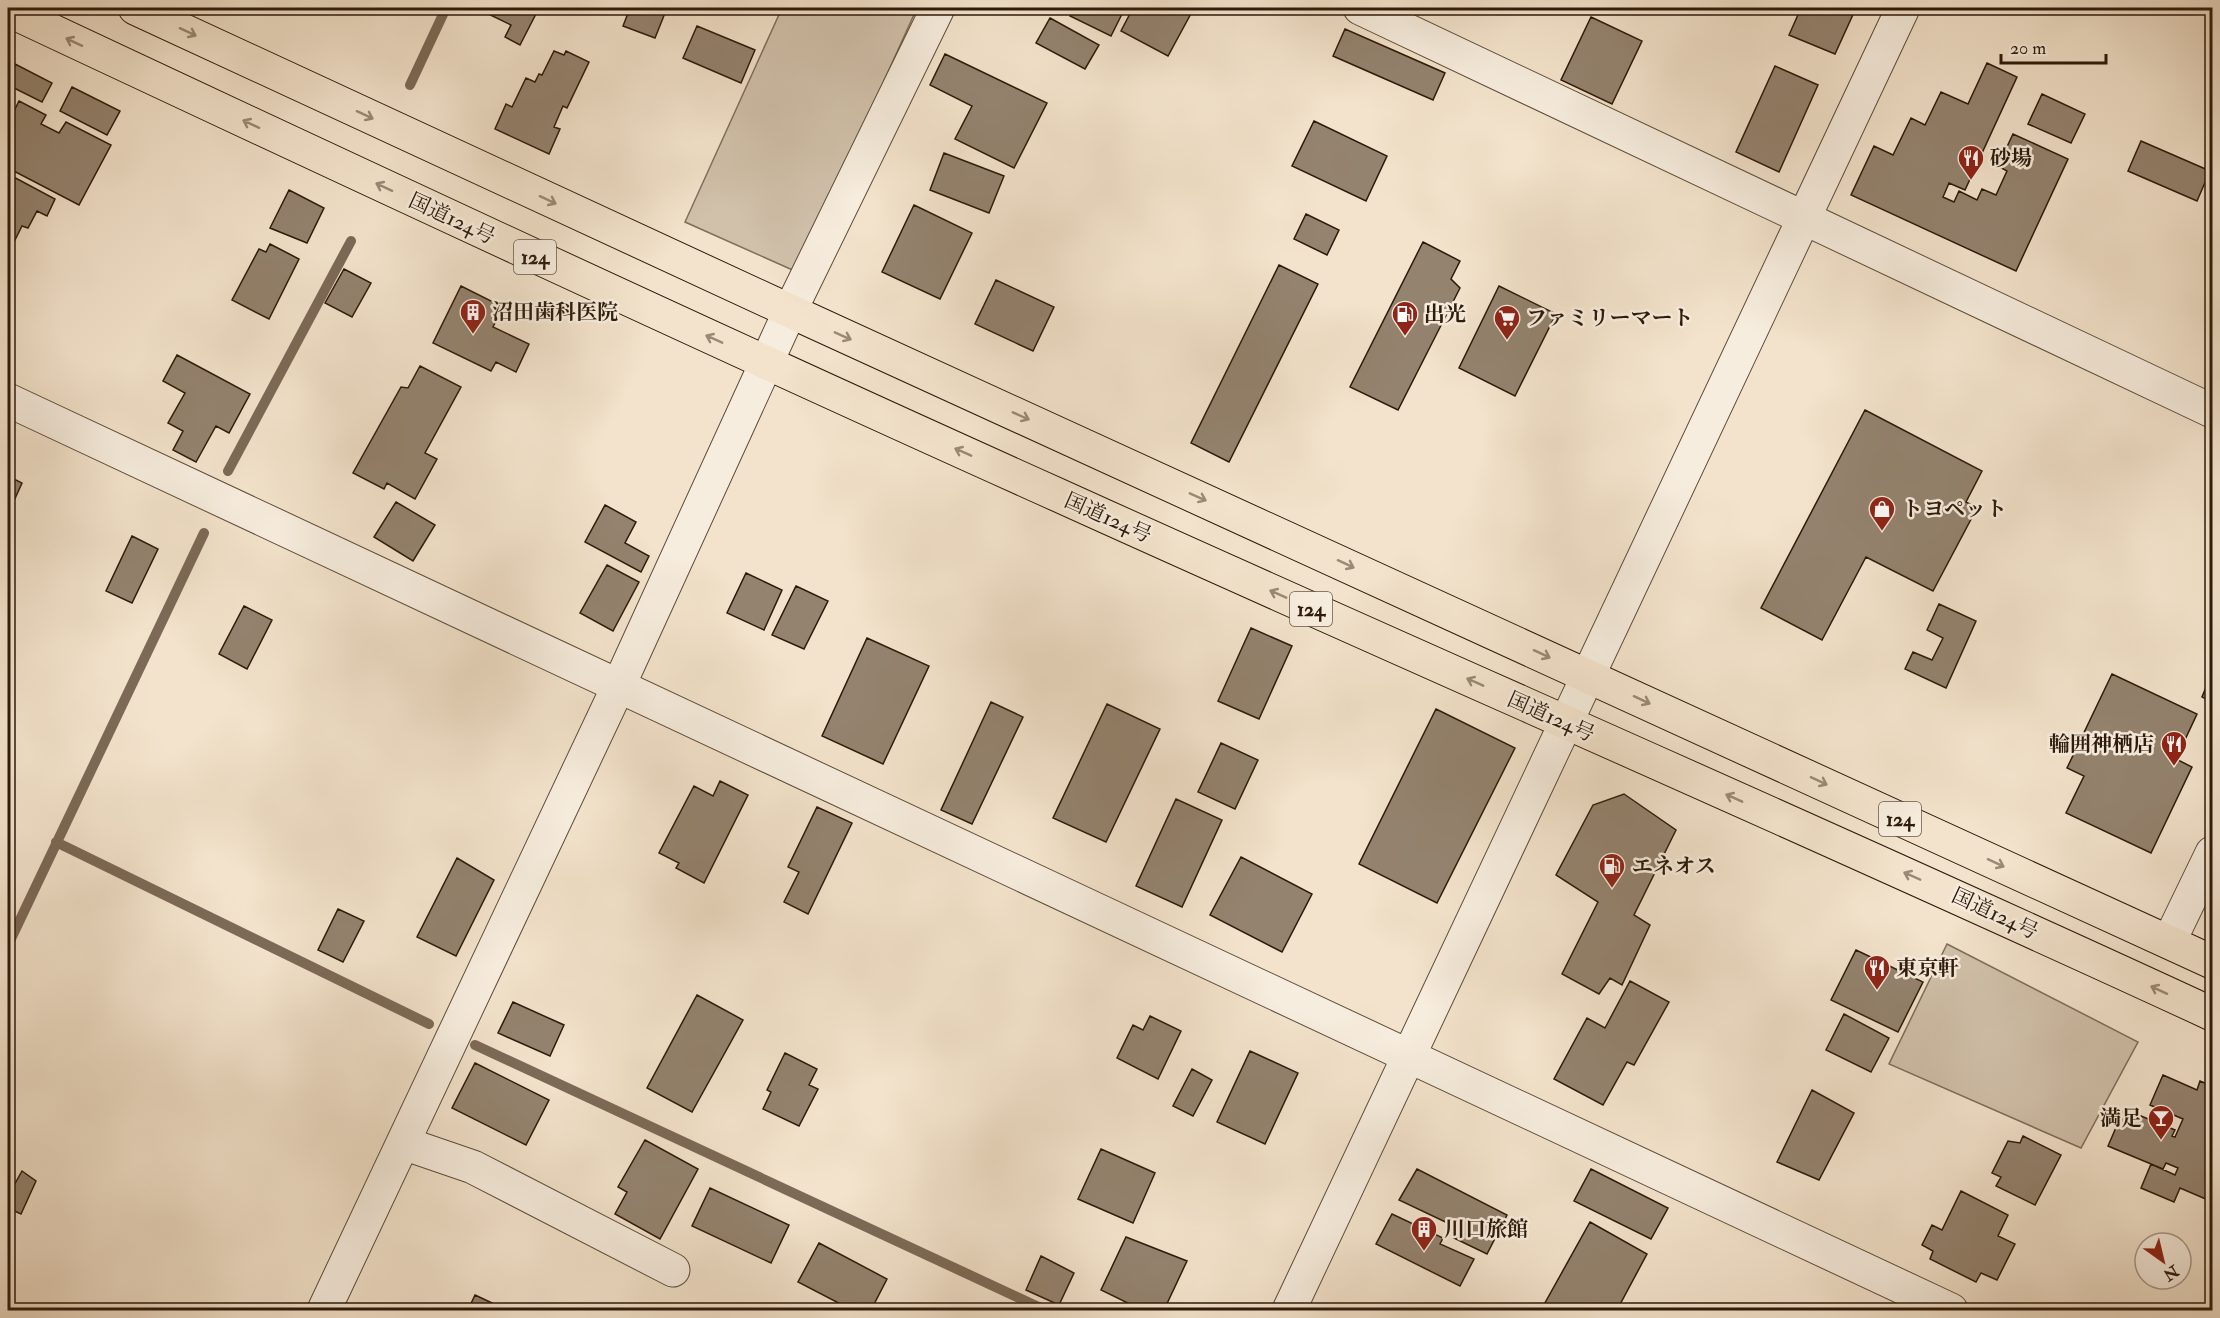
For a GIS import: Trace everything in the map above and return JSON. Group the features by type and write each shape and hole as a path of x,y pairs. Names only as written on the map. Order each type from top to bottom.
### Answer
{"highway":[{"name":"124","path":"135,8 790,311 2212,962"},
{"name":"国道124号","path":"8,10 767,363 1566,724 1965,900 2212,1014"}],"street":[{"path":"324,1311 619,685 790,311 939,8"},
{"path":"1360,8 2212,411"},
{"path":"1289,1311 1903,8"},
{"path":"8,400 1951,1311"},
{"path":"2169,942 2212,853"},
{"path":"403,1143 472,1167 673,1270"}],"shaded area":[{"path":"782,8 917,8 797,272 685,222"},
{"path":"1947,944 2138,1042 2081,1148 1889,1064"}],"building":[{"path":"476,8 539,8 520,45 505,37 511,25"},
{"path":"630,8 667,8 655,38 623,26"},
{"path":"1075,8 1125,8 1111,36 1070,16"},
{"path":"1133,8 1194,8 1168,56 1121,31"},
{"path":"1801,8 1856,8 1835,54 1789,35"},
{"path":"1591,17 1642,41 1612,104 1561,80"},
{"path":"1050,18 1099,45 1085,69 1036,43"},
{"path":"697,26 755,50 741,83 683,58"},
{"path":"1345,29 1445,73 1433,100 1333,56"},
{"path":"554,51 564,55 566,51 589,62 567,108 563,106 554,127 560,129 549,154 495,129 506,104 512,107 526,78 535,82 539,74 542,75"},
{"path":"945,54 1047,103 1014,168 955,139 972,106 930,85"},
{"path":"1987,63 2017,77 1965,190 1949,183 1943,197 1954,202 1959,191 1977,200 1982,189 1996,195 2007,171 1998,166 2013,134 2068,159 2016,271 1851,195 1874,146 1893,155 1911,118 1925,125 1941,92 1968,104"},
{"path":"15,64 52,83 42,102 8,85 8,78"},
{"path":"1775,66 1818,85 1779,172 1736,152"},
{"path":"72,87 120,111 107,135 60,111"},
{"path":"2042,94 2085,114 2071,143 2028,124"},
{"path":"19,101 46,115 41,124 59,133 66,122 111,145 79,205 8,168 8,123"},
{"path":"1314,121 1387,156 1366,201 1292,166"},
{"path":"2141,141 2210,171 2197,201 2128,171"},
{"path":"944,153 1004,176 989,213 930,190"},
{"path":"8,174 55,199 47,216 37,211 28,228 22,226 8,254"},
{"path":"289,190 324,208 307,243 270,228"},
{"path":"914,205 972,233 940,299 882,272"},
{"path":"1306,214 1339,230 1327,255 1294,239"},
{"name":"出光","path":"1423,242 1460,261 1451,279 1460,288 1398,410 1350,387"},
{"path":"270,244 299,259 269,319 232,300 259,249 266,252"},
{"path":"1279,265 1318,284 1229,462 1191,443"},
{"path":"344,269 371,283 352,317 325,303"},
{"path":"996,280 1054,307 1033,351 975,324"},
{"name":"沼田歯科医院","path":"461,286 503,307 493,327 529,344 516,372 496,362 491,371 433,343"},
{"name":"ファミリーマート","path":"1499,286 1556,314 1515,396 1459,368"},
{"path":"177,355 250,394 229,433 216,426 196,462 173,450 183,431 168,423 185,393 163,381"},
{"path":"420,366 461,387 425,453 437,459 415,499 387,483 384,489 353,473 401,387 408,388"},
{"name":"トヨペット","path":"1865,410 1982,471 1966,502 1977,508 1933,591 1866,557 1822,640 1761,608"},
{"path":"8,476 22,483 8,514"},
{"path":"396,502 435,525 413,561 374,537"},
{"path":"605,505 636,522 625,543 649,556 641,572 585,542"},
{"path":"132,536 158,549 132,603 106,591"},
{"path":"607,565 639,582 613,631 580,613"},
{"path":"746,573 782,590 764,630 727,613"},
{"path":"796,586 828,601 804,649 772,635"},
{"path":"1939,604 1976,621 1946,688 1905,669 1913,652 1932,660 1943,638 1927,630"},
{"path":"244,606 272,620 247,669 219,654"},
{"path":"1251,628 1292,646 1259,719 1218,701"},
{"path":"867,638 929,666 883,764 822,736"},
{"path":"2212,673 2212,702 2202,697"},
{"path":"2112,674 2197,714 2176,759 2192,767 2151,853 2066,813 2084,776 2067,768"},
{"path":"991,702 1023,717 972,824 941,810"},
{"path":"1107,704 1160,729 1106,842 1053,818"},
{"path":"1436,709 1515,748 1437,903 1359,864"},
{"path":"1221,743 1258,760 1235,809 1198,792"},
{"path":"720,781 748,795 704,883 676,868 679,863 659,853 694,786 713,796"},
{"name":"エネオス","path":"1624,794 1676,830 1634,915 1650,925 1622,985 1610,978 1599,994 1562,974 1598,902 1556,875 1593,805"},
{"path":"1176,799 1222,820 1182,907 1136,886"},
{"path":"817,807 852,823 808,914 784,902 799,872 788,867"},
{"path":"1241,857 1312,894 1282,952 1210,915"},
{"path":"457,858 494,880 456,956 417,937"},
{"path":"338,909 364,921 343,962 318,950"},
{"name":"東京軒","path":"1856,950 1923,982 1898,1032 1831,1000"},
{"path":"1630,981 1669,1002 1634,1065 1627,1062 1603,1105 1554,1079 1587,1018 1605,1028"},
{"path":"697,995 743,1020 692,1112 647,1088"},
{"path":"513,1002 564,1025 550,1056 498,1033"},
{"path":"1844,1014 1889,1038 1871,1072 1826,1050"},
{"path":"1150,1016 1181,1031 1158,1079 1117,1058 1133,1025 1143,1030"},
{"path":"1250,1051 1298,1073 1265,1144 1217,1122"},
{"path":"785,1053 817,1069 809,1085 818,1089 799,1126 763,1109 771,1092 767,1090"},
{"path":"475,1063 549,1100 526,1145 452,1108"},
{"path":"1192,1069 1212,1080 1193,1116 1173,1106"},
{"name":"満足","path":"2163,1075 2197,1090 2200,1081 2212,1086 2212,1190 2208,1200 2180,1188 2174,1202 2141,1188 2151,1164 2175,1175 2178,1168 2166,1163 2163,1169 2108,1146 2124,1109 2175,1130 2172,1136 2175,1137 2183,1119 2150,1105"},
{"path":"1812,1090 1854,1113 1819,1180 1777,1162"},
{"path":"2023,1136 2061,1155 2035,1205 1996,1186 2001,1177 1992,1173 2008,1141 2020,1143"},
{"path":"645,1140 698,1169 660,1239 615,1214 627,1192 618,1187"},
{"path":"1101,1149 1155,1173 1133,1223 1078,1199"},
{"path":"1417,1169 1507,1215 1487,1254 1454,1238 1456,1227 1399,1200"},
{"path":"1591,1169 1668,1208 1651,1239 1574,1201"},
{"path":"22,1171 36,1181 21,1214 8,1208 8,1196"},
{"path":"710,1188 789,1225 771,1263 692,1226"},
{"path":"1961,1191 2008,1215 1998,1236 2015,1244 1997,1280 1981,1273 1976,1282 1930,1259 1933,1251 1922,1245 1932,1225 1942,1230"},
{"name":"川口旅館","path":"1392,1214 1443,1238 1440,1244 1474,1259 1460,1286 1376,1244"},
{"path":"1590,1222 1647,1254 1617,1310 1541,1310"},
{"path":"1126,1237 1187,1261 1164,1310 1142,1310 1101,1290"},
{"path":"819,1243 887,1279 871,1310 852,1310 798,1282"},
{"path":"1041,1256 1074,1273 1059,1305 1026,1290"},
{"path":"475,1295 507,1310 468,1310"}],"waterway":[{"path":"410,85 446,8"},
{"path":"228,471 351,241"},
{"path":"8,945 204,533"},
{"path":"56,842 429,1024"},
{"path":"475,1045 1045,1310"}],"place":[{"name":"砂場","path":"1971,181"},
{"name":"沼田歯科医院","path":"473,335"},
{"name":"出光","path":"1405,337"},
{"name":"ファミリーマート","path":"1507,341"},
{"name":"トヨペット","path":"1882,532"},
{"name":"輪囲神栖店","path":"2174,767"},
{"name":"エネオス","path":"1612,889"},
{"name":"東京軒","path":"1877,991"},
{"name":"満足","path":"2161,1141"},
{"name":"川口旅館","path":"1424,1252"}]}
